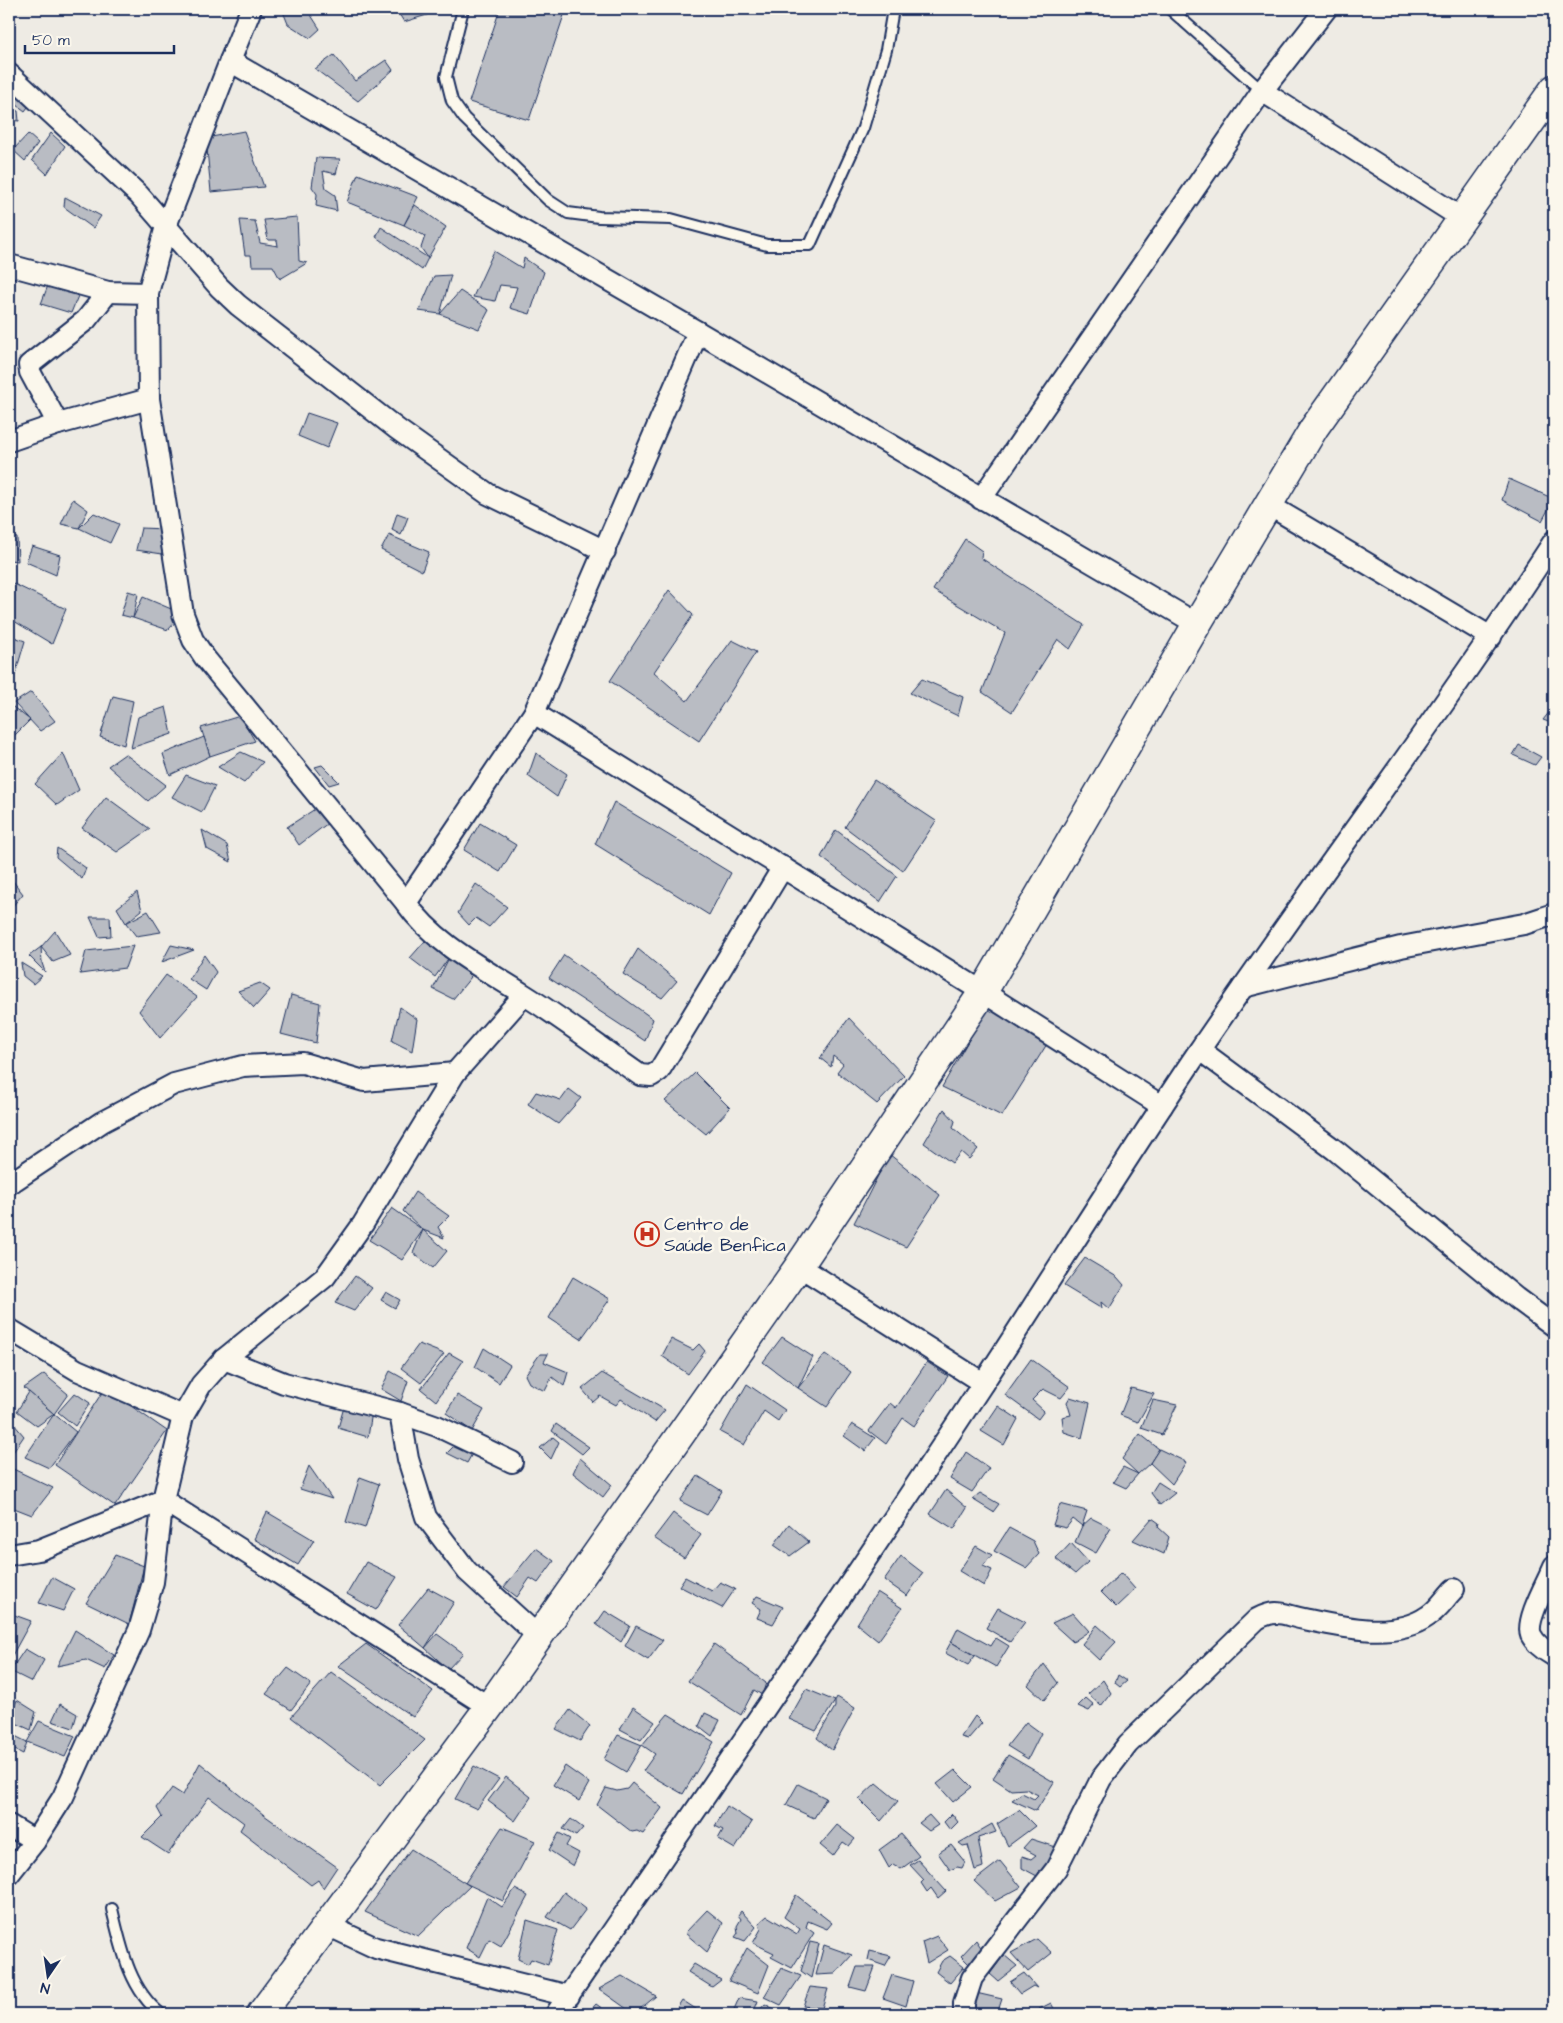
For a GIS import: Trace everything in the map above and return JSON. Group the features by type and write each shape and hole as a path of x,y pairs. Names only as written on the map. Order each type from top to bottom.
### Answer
{"main road":[{"path":"261,2014 489,1707 799,1266 983,992 1267,504 1314,428 1554,89"}],"street":[{"path":"251,9 166,226 148,293 149,400 183,614 193,640 260,728 406,903 419,922 453,950 524,994 640,1074 650,1076 659,1071 783,867"},
{"path":"982,499 1262,91 1326,9"},
{"path":"230,61 1197,624"},
{"path":"9,74 139,195 219,288 238,305 412,440 488,494 605,551"},
{"path":"1262,91 1463,219"},
{"path":"9,265 108,292 148,293"},
{"path":"58,424 30,372 29,364 86,320 108,292"},
{"path":"406,903 534,713 698,332"},
{"path":"9,441 58,424 149,400"},
{"path":"1267,504 1491,637"},
{"path":"556,2014 767,1708 983,1384 1162,1106 1243,987 1491,637 1554,541"},
{"path":"534,713 983,992 1162,1106"},
{"path":"1243,987 1401,947 1524,924 1554,914"},
{"path":"9,1874 35,1841 63,1797 139,1630 153,1582 163,1500 183,1416 202,1385 224,1359 325,1277 363,1224 455,1073 524,994"},
{"path":"1200,1050 1335,1150 1554,1326"},
{"path":"9,1184 102,1122 174,1084 243,1066 303,1063 364,1081 455,1073"},
{"path":"799,1266 983,1384"},
{"path":"9,1329 77,1370 183,1416"},
{"path":"224,1359 284,1383 400,1412 437,1426 512,1462"},
{"path":"400,1412 408,1459 426,1517 467,1571 538,1636"},
{"path":"9,1555 39,1550 163,1500"},
{"path":"163,1500 489,1707"},
{"path":"1554,1566 1529,1624 1531,1635 1541,1648 1554,1656"},
{"path":"964,2014 964,2003 972,1978 1056,1869 1101,1779 1128,1744 1257,1619 1270,1612 1285,1613 1350,1629 1380,1629 1409,1625 1428,1616 1454,1588"},
{"path":"9,1825 35,1841"},
{"path":"327,1926 376,1948 569,1996"}],"lane":[{"path":"463,9 446,77 452,101 464,118 548,200 568,213 599,217 671,219 767,245 810,245 863,128 886,50 893,9"},
{"path":"1170,9 1262,91"},
{"path":"112,1909 122,1952 136,1986 161,2014"}],"building":[{"path":"282,9 307,9 320,29 310,38 288,24"},
{"path":"396,9 431,9 427,15 404,22"},
{"path":"500,9 566,9 529,120 469,102"},
{"path":"334,55 355,81 386,60 393,70 358,101 315,69"},
{"path":"9,85 31,103 25,111 9,99"},
{"path":"9,109 18,111 19,121 9,120"},
{"path":"244,131 264,187 211,192 206,138"},
{"path":"51,133 65,146 47,174 32,160"},
{"path":"28,134 38,143 25,161 13,150"},
{"path":"316,158 340,159 336,174 323,171 326,189 335,195 337,211 316,206 317,194 312,187"},
{"path":"358,174 418,197 404,225 347,202"},
{"path":"65,197 101,216 93,228 64,207"},
{"path":"415,205 446,227 428,258 421,248 425,236 404,225"},
{"path":"297,217 299,261 307,263 280,279 273,266 252,266 251,255 245,255 240,220 255,221 260,243 278,246 277,240 268,240 264,220"},
{"path":"381,227 428,258 422,270 376,237"},
{"path":"494,251 522,268 524,258 544,272 530,314 510,308 517,287 500,285 495,301 473,297"},
{"path":"451,275 440,314 419,311 434,276"},
{"path":"50,280 80,291 71,313 41,304"},
{"path":"460,291 489,310 479,329 440,314"},
{"path":"307,413 337,423 327,448 298,436"},
{"path":"1509,479 1554,499 1542,521 1502,500"},
{"path":"73,499 88,510 79,528 61,524"},
{"path":"94,513 119,524 110,543 79,528"},
{"path":"397,513 408,517 401,535 392,530"},
{"path":"141,528 165,529 169,555 136,550"},
{"path":"9,535 17,538 18,561 9,560"},
{"path":"389,535 429,552 422,571 381,550"},
{"path":"965,539 982,551 981,558 1084,625 1070,649 1058,639 1012,712 982,692 1005,633 933,590"},
{"path":"32,546 60,555 56,575 26,562"},
{"path":"12,583 66,609 52,644 9,618 9,587"},
{"path":"669,590 693,615 654,672 687,701 732,640 756,652 699,741 610,681"},
{"path":"128,591 138,594 133,618 121,615"},
{"path":"143,597 183,614 168,630 133,618"},
{"path":"9,635 25,641 15,675 9,673"},
{"path":"922,679 963,697 958,716 910,693"},
{"path":"31,692 55,721 40,731 14,703"},
{"path":"113,696 133,701 124,745 100,737"},
{"path":"9,704 30,720 10,740 9,739"},
{"path":"1554,706 1554,724 1543,720"},
{"path":"166,707 172,734 131,748 138,717"},
{"path":"240,716 255,741 210,756 201,728"},
{"path":"204,737 210,756 170,775 163,754"},
{"path":"1519,745 1541,757 1535,765 1513,755"},
{"path":"241,752 263,762 244,783 218,767"},
{"path":"63,753 79,790 57,805 35,784"},
{"path":"536,753 567,774 557,797 528,776"},
{"path":"125,754 166,785 148,801 108,766"},
{"path":"322,765 339,782 329,785 315,767"},
{"path":"186,775 215,786 202,812 172,797"},
{"path":"874,780 936,821 903,871 845,827"},
{"path":"106,797 150,829 117,852 82,828"},
{"path":"614,802 731,873 709,915 595,844"},
{"path":"315,809 328,823 299,845 287,827"},
{"path":"480,823 516,845 500,872 464,850"},
{"path":"202,830 227,845 231,862 207,849"},
{"path":"836,830 897,876 880,902 821,857"},
{"path":"57,848 86,868 82,879 56,857"},
{"path":"13,881 23,894 10,909 9,885"},
{"path":"476,884 507,907 489,927 476,918 469,925 458,913"},
{"path":"137,892 142,910 126,923 117,908"},
{"path":"148,911 161,932 136,936 126,923"},
{"path":"90,917 110,917 111,936 99,937"},
{"path":"55,931 70,955 53,962 41,947"},
{"path":"425,941 450,956 435,977 410,958"},
{"path":"171,945 194,950 162,962"},
{"path":"133,946 125,968 80,974 86,951"},
{"path":"41,947 42,963 45,972 29,956"},
{"path":"638,949 677,981 662,998 623,974"},
{"path":"204,955 216,972 206,990 189,979"},
{"path":"564,955 653,1019 645,1041 549,978"},
{"path":"450,956 471,977 453,999 433,989"},
{"path":"21,963 42,976 33,984 23,976"},
{"path":"166,975 197,997 160,1038 139,1011"},
{"path":"260,983 270,990 254,1008 238,991"},
{"path":"291,995 320,1003 316,1043 281,1034"},
{"path":"989,1004 1047,1044 1002,1116 942,1087"},
{"path":"400,1007 417,1019 412,1051 392,1041"},
{"path":"849,1018 904,1076 877,1104 837,1072 843,1064 833,1056 831,1067 820,1058"},
{"path":"695,1073 730,1108 706,1134 665,1101"},
{"path":"569,1089 581,1098 558,1124 528,1104 536,1092 561,1100"},
{"path":"944,1109 955,1121 953,1128 978,1149 969,1159 961,1152 952,1163 924,1143"},
{"path":"889,1154 940,1195 906,1247 854,1223"},
{"path":"415,1192 449,1216 438,1227 444,1238 423,1230 403,1211"},
{"path":"392,1208 423,1230 402,1260 369,1240"},
{"path":"423,1230 447,1251 433,1268 413,1253"},
{"path":"1085,1258 1117,1277 1124,1285 1109,1309 1101,1302 1102,1309 1064,1286"},
{"path":"355,1276 372,1288 354,1311 335,1303"},
{"path":"573,1277 610,1299 581,1339 549,1318"},
{"path":"386,1292 400,1300 395,1308 381,1300"},
{"path":"782,1337 813,1357 798,1388 763,1362"},
{"path":"671,1339 693,1350 699,1344 705,1351 688,1374 662,1356"},
{"path":"419,1344 444,1354 421,1383 401,1368"},
{"path":"484,1348 510,1365 499,1383 475,1367"},
{"path":"449,1353 463,1361 436,1401 421,1389"},
{"path":"540,1354 548,1354 544,1362 568,1372 564,1386 552,1377 545,1391 529,1383 525,1375"},
{"path":"825,1354 851,1372 827,1407 798,1388"},
{"path":"1031,1359 1070,1387 1061,1398 1043,1389 1032,1400 1044,1411 1038,1419 1005,1395"},
{"path":"927,1362 948,1376 914,1426 903,1418 886,1444 869,1431 890,1403 896,1408"},
{"path":"390,1371 408,1381 401,1401 381,1389"},
{"path":"602,1373 665,1410 655,1422 621,1399 616,1405 600,1396 593,1402 582,1389"},
{"path":"44,1374 68,1394 54,1414 24,1388"},
{"path":"747,1384 785,1410 778,1421 764,1411 744,1445 720,1432"},
{"path":"105,1388 167,1431 115,1506 55,1465"},
{"path":"1131,1388 1154,1394 1138,1422 1120,1415"},
{"path":"29,1392 54,1414 37,1426 17,1411"},
{"path":"75,1393 90,1403 75,1426 58,1412"},
{"path":"457,1395 484,1410 472,1431 446,1413"},
{"path":"1070,1397 1090,1403 1082,1438 1064,1432 1062,1417 1071,1415 1067,1402"},
{"path":"1153,1400 1177,1405 1162,1435 1141,1428"},
{"path":"998,1406 1018,1419 1004,1445 981,1431"},
{"path":"344,1407 372,1412 368,1437 338,1428"},
{"path":"54,1414 76,1432 49,1468 25,1457"},
{"path":"13,1423 24,1436 9,1458 9,1430"},
{"path":"556,1424 589,1447 582,1454 552,1431"},
{"path":"852,1424 875,1438 865,1451 844,1436"},
{"path":"1140,1434 1159,1449 1150,1463 1138,1474 1122,1459"},
{"path":"553,1437 559,1442 551,1459 540,1448"},
{"path":"458,1442 477,1445 467,1463 447,1453"},
{"path":"1159,1449 1186,1462 1172,1484 1150,1463"},
{"path":"966,1452 989,1468 972,1492 950,1479"},
{"path":"580,1458 612,1485 603,1497 573,1473"},
{"path":"309,1466 332,1499 300,1489"},
{"path":"9,1467 53,1488 32,1515 9,1506"},
{"path":"1123,1467 1138,1474 1126,1488 1113,1482"},
{"path":"698,1476 722,1491 707,1515 680,1501"},
{"path":"360,1477 379,1484 365,1528 346,1522"},
{"path":"1158,1482 1175,1493 1160,1505 1151,1493"},
{"path":"946,1490 967,1508 954,1529 930,1514"},
{"path":"980,1493 999,1504 993,1512 972,1499"},
{"path":"1060,1504 1087,1511 1082,1526 1073,1519 1066,1528 1053,1525"},
{"path":"267,1512 314,1540 298,1565 254,1539"},
{"path":"673,1513 701,1535 684,1558 654,1538"},
{"path":"1091,1518 1111,1528 1096,1553 1075,1542 1082,1526"},
{"path":"1152,1518 1159,1523 1158,1527 1169,1537 1164,1554 1133,1540"},
{"path":"789,1524 809,1542 790,1556 774,1545"},
{"path":"1009,1528 1033,1541 1039,1554 1026,1568 994,1551"},
{"path":"1071,1543 1088,1562 1075,1574 1056,1559"},
{"path":"976,1546 992,1555 983,1566 992,1570 984,1586 959,1571"},
{"path":"536,1548 554,1561 538,1583 530,1578 517,1597 504,1587"},
{"path":"115,1555 144,1566 129,1624 86,1603"},
{"path":"901,1556 923,1573 907,1596 884,1580"},
{"path":"366,1562 397,1577 376,1610 347,1594"},
{"path":"1121,1573 1135,1589 1116,1607 1101,1592"},
{"path":"52,1577 74,1589 63,1611 39,1603"},
{"path":"685,1577 712,1591 720,1582 735,1589 722,1608 679,1586"},
{"path":"428,1588 454,1602 425,1648 398,1625"},
{"path":"877,1592 902,1608 878,1641 857,1624"},
{"path":"757,1596 783,1607 773,1624 757,1618 761,1609 752,1603"},
{"path":"998,1608 1025,1622 1010,1642 986,1628"},
{"path":"605,1611 630,1626 621,1642 596,1624"},
{"path":"9,1613 31,1621 9,1661"},
{"path":"1073,1613 1089,1631 1073,1642 1052,1623"},
{"path":"1097,1625 1116,1642 1099,1660 1082,1644"},
{"path":"636,1626 663,1640 648,1660 625,1646"},
{"path":"958,1628 991,1646 996,1638 1009,1646 996,1667 951,1642"},
{"path":"75,1630 114,1655 105,1669 86,1660 57,1666"},
{"path":"437,1634 463,1653 448,1669 425,1648"},
{"path":"951,1642 975,1656 968,1665 945,1653"},
{"path":"366,1644 433,1691 413,1717 338,1666"},
{"path":"714,1644 766,1683 762,1695 754,1690 741,1715 688,1681"},
{"path":"25,1649 44,1660 32,1682 10,1671"},
{"path":"1044,1664 1058,1683 1044,1700 1028,1685"},
{"path":"288,1668 311,1684 291,1710 266,1694"},
{"path":"331,1672 425,1740 380,1785 291,1717"},
{"path":"1118,1675 1127,1681 1120,1687 1115,1683"},
{"path":"1103,1680 1111,1693 1101,1706 1088,1694"},
{"path":"806,1689 835,1701 816,1731 789,1719"},
{"path":"837,1697 855,1708 832,1750 817,1738 835,1707"},
{"path":"1086,1698 1094,1705 1089,1711 1078,1706"},
{"path":"17,1700 36,1712 31,1730 9,1720"},
{"path":"60,1704 77,1714 73,1728 52,1721"},
{"path":"633,1707 655,1722 641,1740 620,1729"},
{"path":"570,1710 590,1726 580,1741 556,1729"},
{"path":"705,1713 720,1720 712,1736 699,1726"},
{"path":"668,1714 714,1742 683,1794 643,1771 655,1754 642,1745"},
{"path":"975,1716 982,1723 968,1739 961,1737"},
{"path":"39,1721 75,1736 65,1757 27,1742"},
{"path":"1026,1722 1041,1733 1028,1759 1007,1746"},
{"path":"9,1733 27,1742 23,1754 9,1747"},
{"path":"618,1735 642,1745 626,1772 604,1759"},
{"path":"1008,1755 1054,1782 1036,1811 1012,1800 1022,1793 1034,1799 1038,1795 1026,1789 1011,1790 993,1778"},
{"path":"200,1763 264,1815 337,1867 323,1888 318,1880 311,1885 240,1830 244,1823 209,1797 168,1854 142,1837 162,1817 157,1808 172,1788 183,1795"},
{"path":"474,1766 499,1779 477,1809 455,1799"},
{"path":"565,1766 589,1783 579,1801 553,1785"},
{"path":"955,1770 972,1787 953,1802 937,1784"},
{"path":"506,1777 531,1797 515,1821 488,1801"},
{"path":"632,1783 662,1808 643,1834 637,1831 632,1832 597,1805 606,1788 617,1791 627,1789"},
{"path":"876,1783 898,1801 881,1821 859,1799"},
{"path":"798,1784 826,1798 814,1818 786,1805"},
{"path":"727,1806 752,1822 735,1849 718,1839 723,1830 715,1826"},
{"path":"1019,1810 1035,1826 1008,1846 997,1824"},
{"path":"952,1814 958,1822 950,1830 944,1822"},
{"path":"929,1815 938,1825 929,1831 919,1823"},
{"path":"571,1819 583,1828 576,1836 563,1829"},
{"path":"992,1824 996,1832 978,1838 983,1867 975,1870 968,1845 963,1846 959,1843"},
{"path":"837,1825 855,1839 849,1846 843,1842 833,1856 820,1845"},
{"path":"502,1827 535,1841 503,1901 465,1883"},
{"path":"559,1833 570,1839 566,1846 579,1853 573,1866 549,1850"},
{"path":"901,1834 919,1856 901,1869 893,1864 889,1868 879,1850"},
{"path":"1031,1839 1056,1847 1048,1869 1037,1876 1022,1868 1022,1856 1031,1859 1036,1855 1023,1848"},
{"path":"951,1845 965,1862 962,1868 957,1867 950,1870 938,1853"},
{"path":"411,1849 470,1886 418,1936 365,1912"},
{"path":"918,1860 946,1891 938,1898 931,1888 927,1892 921,1883 924,1880 910,1865"},
{"path":"1000,1861 1021,1887 995,1901 974,1881"},
{"path":"515,1889 528,1896 501,1946 489,1939 480,1957 466,1948 487,1897 502,1907"},
{"path":"564,1892 586,1909 570,1930 547,1917"},
{"path":"796,1895 832,1923 827,1929 808,1921 806,1927 814,1933 792,1968 771,1957 774,1953 753,1943 761,1929 759,1923 767,1916 797,1934 800,1929 784,1917"},
{"path":"707,1910 723,1923 707,1952 685,1933"},
{"path":"741,1911 756,1927 745,1941 735,1937 738,1933 737,1926 741,1919 738,1915"},
{"path":"527,1920 558,1930 548,1965 531,1959 528,1964 518,1959"},
{"path":"937,1936 948,1950 927,1963 922,1942"},
{"path":"1037,1939 1052,1953 1028,1972 1011,1953"},
{"path":"976,1940 982,1949 969,1964 961,1956"},
{"path":"810,1942 819,1944 811,1978 801,1971"},
{"path":"824,1945 852,1955 835,1974 816,1975"},
{"path":"747,1948 769,1965 758,1993 729,1981"},
{"path":"870,1951 891,1956 885,1966 868,1960"},
{"path":"1004,1955 1017,1966 998,1981 990,1974"},
{"path":"950,1956 964,1967 950,1983 936,1972 942,1961"},
{"path":"694,1964 721,1980 712,1987 688,1972"},
{"path":"857,1967 875,1967 866,1991 850,1987"},
{"path":"781,1968 801,1976 781,2005 764,1997"},
{"path":"1024,1973 1037,1988 1033,1986 1020,1994 1010,1982"},
{"path":"892,1975 913,1981 906,2006 883,1998"},
{"path":"622,1976 656,1996 634,2014 599,1989"},
{"path":"810,1987 828,1989 822,2008 803,2006"},
{"path":"976,1993 1002,1999 997,2014 972,2014"},
{"path":"739,1998 758,2001 753,2014 732,2014"},
{"path":"682,2000 699,2011 698,2014 673,2014"},
{"path":"1051,2003 1057,2014 1044,2014 1039,2009"},
{"path":"596,2004 610,2014 587,2014"},
{"path":"765,2004 783,2014 756,2014"}],"place":[{"name":"Centro de Saúde Benfica","path":"647,1234"}]}
